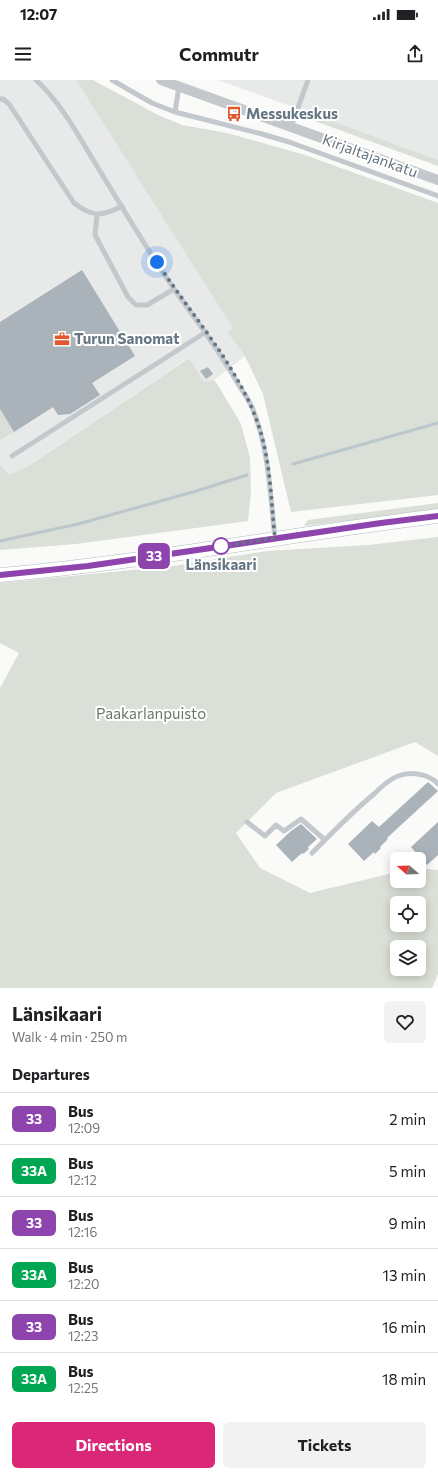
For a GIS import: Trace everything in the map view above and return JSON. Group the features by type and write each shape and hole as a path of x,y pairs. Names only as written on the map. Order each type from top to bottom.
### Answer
{"street":[{"name":"Kirjaltajankatu","path":"161,80 438,180"},
{"path":"0,575 88,566 275,538 438,516"}],"lane":[{"path":"36,80 44,88 73,127 174,289 206,332 228,366 251,406 260,431 269,474 275,538"},
{"name":"Kirjaltajankatu","path":"112,80 152,103 175,112 289,142 438,196"},
{"path":"291,127 308,80"},
{"path":"175,112 179,86"},
{"path":"0,99 3,99 9,104 74,203 82,209 97,214 109,213 122,206"},
{"path":"97,214 95,235 128,297 136,305 146,305 174,289"},
{"path":"12,456 206,332"},
{"path":"312,853 360,805 386,783 399,776 414,773 433,779 438,784"},
{"path":"247,822 265,836 276,825 284,831 302,819 325,840"}],"shaded area":[{"path":"0,80 76,80 234,328 227,332 245,356 214,380 204,382 188,358 27,467 0,524"},
{"path":"218,80 438,80 438,160 298,109"}],"green space":[{"path":"76,80 93,80 158,115 182,125 227,133 305,155 438,203 438,495 291,512 263,394 245,356 227,332 233,328"},
{"path":"302,110 438,160 438,166 301,116"},
{"path":"189,358 204,382 214,380 241,424 250,458 251,491 248,521 76,544 0,550 0,465 9,475 27,467"},
{"path":"0,409 14,432 0,440"},
{"path":"438,503 438,511 304,526 308,520"},
{"name":"Paakarlanpuisto","path":"438,537 438,756 415,742 276,793 236,833 260,868 310,893 390,874 390,888 426,888 426,869 438,870 438,974 432,988 0,988 0,688 19,653 0,643 0,583 173,566 267,551 368,545"}],"building":[{"name":"Turun Sanomat","path":"82,270 135,356 92,383 100,395 70,414 58,415 53,407 14,432 0,409 0,322"},
{"path":"208,367 213,374 206,379 200,371"},
{"path":"428,782 438,791 387,838 388,839 375,854 374,852 364,861 348,844 372,821 379,827"},
{"path":"438,822 438,855 427,865 426,852 415,852 411,847"},
{"path":"301,824 317,839 308,847 309,849 292,862 276,845"}],"waterway":[{"path":"293,464 438,423"},
{"path":"0,541 78,524 193,492 247,475"}],"bus line":[{"name":"33","path":"0,575 88,566 438,516"}],"place":[{"name":"Messukeskus","path":"234,114"},
{"name":"Turun Sanomat","path":"62,339"},
{"name":"Länsikaari","path":"221,546"}],"route":[{"path":"157,262 174,289 206,332 251,406 265,451 269,474 275,538 219,547 221,546"}]}
